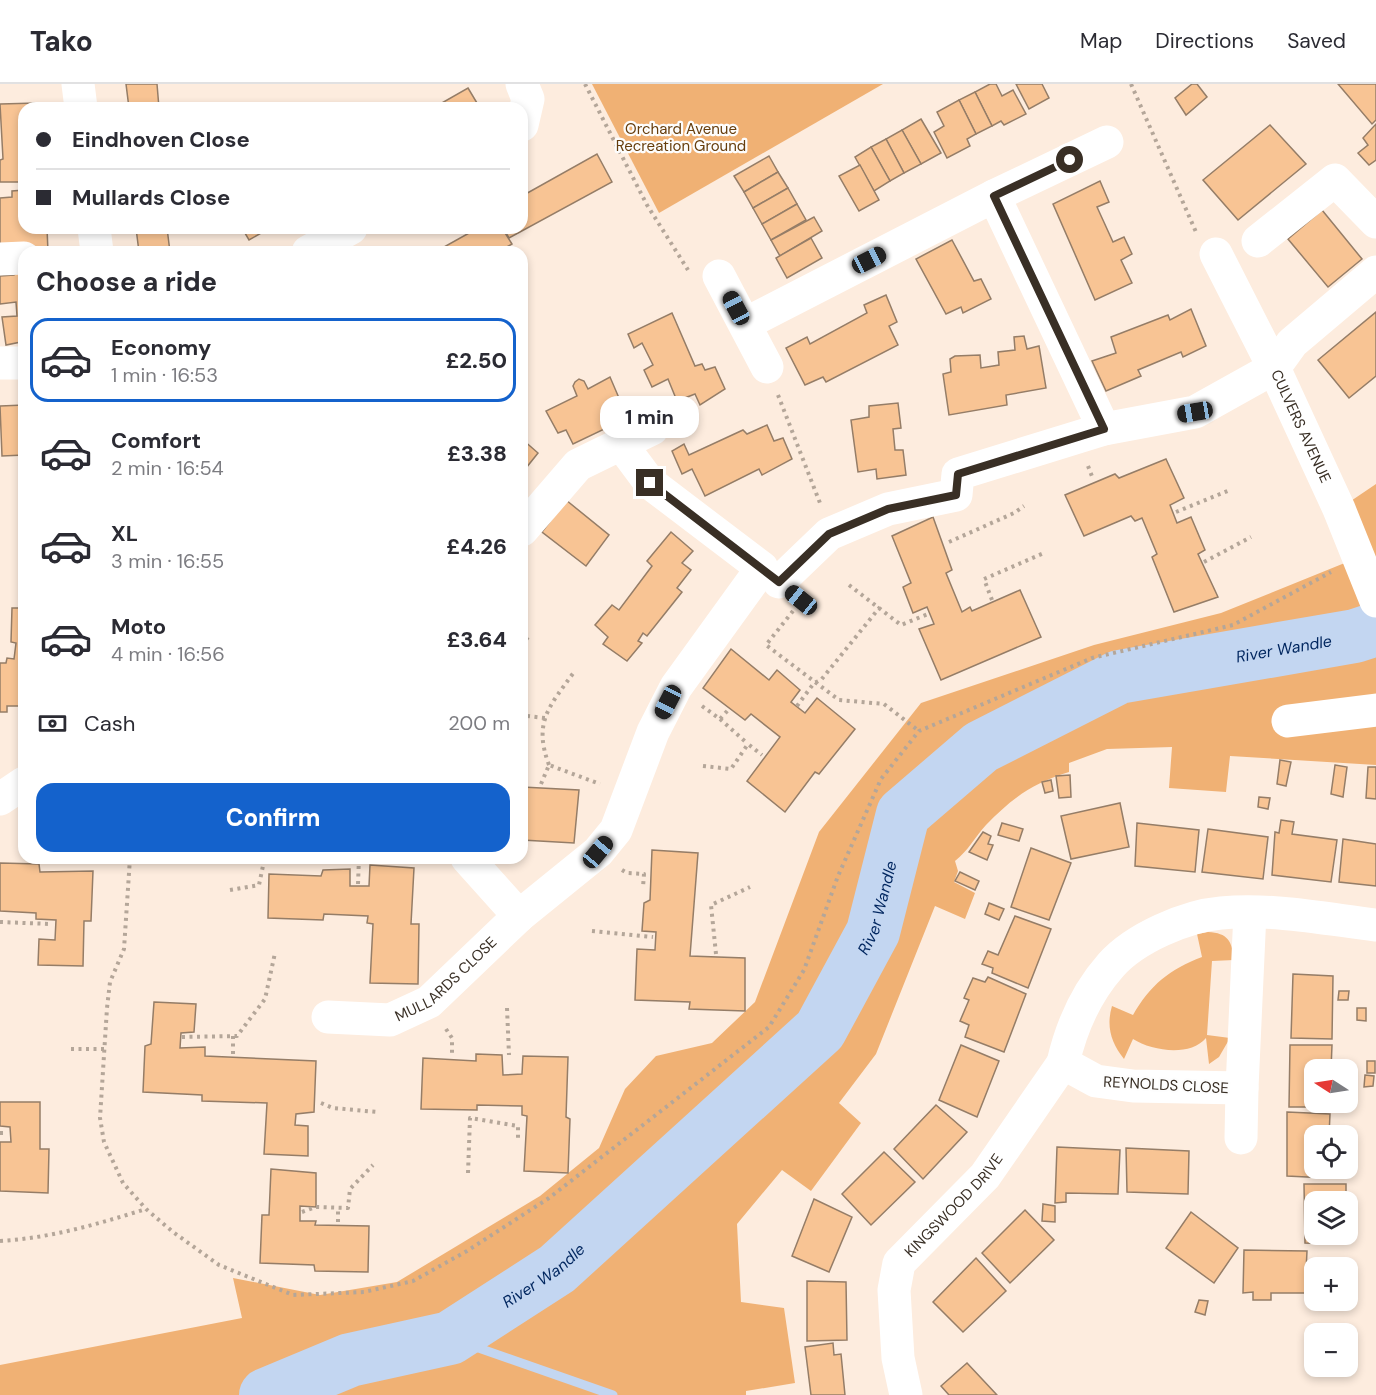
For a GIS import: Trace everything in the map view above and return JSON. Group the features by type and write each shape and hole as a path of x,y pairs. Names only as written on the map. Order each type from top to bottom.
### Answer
{"street":[{"path":"78,84 80,102"},
{"path":"522,84 527,102"},
{"path":"745,324 994,196 1107,142"},
{"path":"1258,241 1335,180 1376,222"},
{"path":"994,196 1104,429"},
{"path":"319,246 340,234"},
{"name":"CULVERS AVENUE","path":"1216,254 1274,368 1339,509 1376,601"},
{"path":"0,259 18,258"},
{"path":"829,534 888,509 956,495 958,474 1104,429 1195,412 1274,368 1292,343 1376,272"},
{"path":"719,276 767,367"},
{"path":"0,363 18,363"},
{"path":"528,523 578,465 652,429"},
{"path":"621,444 650,483 781,583"},
{"name":"MULLARDS CLOSE","path":"328,1017 390,1020 429,1002 519,916 598,852 616,830 653,732 676,687 829,534"},
{"path":"1288,721 1376,710"},
{"path":"0,799 18,787"},
{"path":"472,864 519,916"},
{"path":"1063,1063 1076,1020 1112,964 1165,928 1197,916 1250,912 1376,925"},
{"name":"REYNOLDS CLOSE","path":"1063,1063 1096,1082 1133,1086 1242,1088 1250,912"},
{"name":"KINGSWOOD DRIVE","path":"906,1395 897,1358 894,1290 899,1263 985,1176 1043,1096 1063,1063"},
{"path":"1241,1138 1242,1088"}],"path":[{"path":"585,84 647,204 692,276 719,276"},
{"path":"1131,84 1197,234 1216,254"},
{"path":"767,367 820,502 820,518 829,534"},
{"path":"1176,512 1230,490"},
{"path":"949,542 1014,513 1024,506"},
{"path":"1204,562 1251,537"},
{"path":"992,600 984,579 1044,553"},
{"path":"130,864 124,949 110,982 100,1118 104,1142 123,1183 146,1209 219,1266 293,1296 364,1292 413,1281 467,1251 549,1198 769,1027 804,970 838,876 881,779 919,731 1092,658 1233,625 1358,558"},
{"path":"781,583 766,645 839,700 884,704 919,731"},
{"path":"849,585 901,625 928,614"},
{"path":"797,706 813,682 821,680 880,608"},
{"path":"541,784 549,765 542,743 542,722 574,672"},
{"path":"528,716 544,718"},
{"path":"720,719 762,755"},
{"path":"703,766 731,769 747,744"},
{"path":"549,765 631,794"},
{"path":"230,890 259,885 263,864"},
{"path":"358,884 359,864"},
{"path":"716,954 711,905 750,887"},
{"path":"0,922 50,924"},
{"path":"592,931 654,937"},
{"path":"182,1037 237,1036 265,999 275,953"},
{"path":"507,1008 509,1055"},
{"path":"233,1036 233,1054"},
{"path":"71,1049 104,1049"},
{"path":"321,1103 333,1108 377,1112"},
{"path":"468,1173 470,1118 519,1126 518,1141"},
{"path":"302,1212 316,1207 348,1208 350,1189 373,1165"},
{"path":"338,1207 338,1222"},
{"path":"0,1241 36,1239 92,1226 146,1209"}],"green space":[{"name":"Orchard Avenue Recreation Ground","path":"592,84 883,84 659,213"},
{"path":"1376,484 1376,765 1230,756 1226,792 1169,788 1172,747 1107,749 1069,763 1069,772 1044,781 1024,792 986,825 955,861 958,871 954,882 975,893 965,919 935,906 876,1054 839,1103 861,1123 811,1191 782,1170 737,1224 741,1302 784,1308 795,1383 746,1391 746,1395 0,1395 0,1365 242,1318 233,1278 320,1295 397,1282 540,1196 599,1148 625,1089 656,1056 712,1043 755,1002 819,832 921,703 1094,645 1221,613 1357,558 1339,509"},
{"path":"1208,932 1220,934 1228,939 1234,960 1212,961 1207,1035 1230,1038 1219,1057 1209,1064 1206,1038 1191,1048 1181,1050 1150,1047 1133,1039 1124,1059 1111,1034 1112,1006 1133,1015 1146,995 1162,979 1180,967 1202,957 1197,934"}],"building":[{"path":"126,84 157,84 158,102 128,102"},
{"path":"990,84 996,84 1002,96 1013,90 1026,114 1004,125 1001,121 992,126 975,92"},
{"path":"1016,84 1042,84 1049,98 1029,109"},
{"path":"1192,84 1197,84 1207,97 1186,115 1175,98"},
{"path":"1338,84 1376,84 1376,120 1372,124"},
{"path":"468,88 476,102 444,102"},
{"path":"975,92 992,126 976,134 959,100"},
{"path":"959,100 976,134 967,139 970,146 947,158 934,132 944,126 937,112"},
{"path":"0,104 18,104 18,182 0,182 0,160 3,159"},
{"path":"921,119 941,153 921,164 902,130"},
{"path":"1376,124 1376,160 1369,165 1358,153 1368,145 1363,138"},
{"path":"1270,125 1306,164 1238,220 1203,180"},
{"path":"902,130 921,164 904,173 886,139"},
{"path":"886,139 904,173 890,181 871,147"},
{"path":"871,147 890,181 874,191 855,157"},
{"path":"597,154 612,182 528,228 528,193"},
{"path":"769,156 778,172 744,192 734,176"},
{"path":"860,165 879,200 859,211 839,176"},
{"path":"778,172 788,188 753,208 744,192"},
{"path":"1100,181 1109,202 1097,207 1113,242 1124,237 1132,254 1121,260 1132,283 1095,300 1053,204"},
{"path":"788,188 797,204 762,224 753,208"},
{"path":"18,190 18,234 47,234 48,246 18,246 18,251 0,247 0,198 12,197 12,191"},
{"path":"797,204 806,220 771,240 762,224"},
{"path":"1322,210 1362,259 1328,287 1288,239"},
{"path":"814,217 822,231 780,256 771,240"},
{"path":"137,234 168,234 169,246 138,246"},
{"path":"246,234 260,234 249,240"},
{"path":"467,234 506,234 512,244 508,246 446,246"},
{"path":"811,238 822,258 787,278 776,258"},
{"path":"952,240 974,281 981,279 991,299 963,313 961,307 946,314 916,259"},
{"path":"18,271 18,343 6,345 2,317 17,316 16,302 0,304 0,276 14,275"},
{"path":"886,295 897,322 889,326 898,345 826,382 823,377 805,385 786,348 807,337 810,344 867,313 864,305"},
{"path":"1191,309 1206,346 1183,357 1181,352 1138,370 1141,376 1106,391 1092,361 1116,353 1111,337 1168,315 1170,320"},
{"path":"1376,312 1376,376 1349,398 1318,360"},
{"path":"672,313 695,366 702,364 705,370 715,367 725,389 700,405 695,394 677,401 668,379 652,387 644,370 653,365 642,343 634,348 628,334"},
{"path":"1024,336 1027,349 1039,346 1046,388 1006,395 1007,405 949,415 943,374 951,372 950,359 955,356 980,355 981,368 999,365 998,352 1015,350 1014,337"},
{"path":"610,377 622,405 611,410 617,423 573,444 566,430 558,433 546,411 577,396 573,386 579,379 584,381 588,389"},
{"path":"898,403 901,428 893,429 895,450 903,450 906,475 877,479 876,469 858,472 851,420 869,417 869,406"},
{"path":"18,405 18,455 2,456 0,406"},
{"path":"767,425 774,441 783,438 792,459 762,475 759,469 705,496 692,469 682,474 672,451 684,444 689,455 743,430 747,434"},
{"path":"528,444 538,453 528,466"},
{"path":"1166,459 1184,498 1170,505 1177,523 1191,517 1205,550 1198,554 1218,597 1174,612 1152,557 1157,554 1142,518 1135,521 1131,516 1084,536 1065,495 1115,474 1119,478"},
{"path":"566,500 609,535 586,566 542,532"},
{"path":"933,517 952,570 946,573 962,612 970,607 972,611 1020,590 1041,637 941,680 919,629 934,624 927,607 913,613 903,587 911,583 892,536"},
{"path":"671,532 693,551 682,563 691,570 677,588 682,592 647,636 643,633 638,641 642,643 627,661 603,644 608,637 595,625 612,605 619,610 652,566 647,561"},
{"path":"12,608 18,608 18,706 7,706 7,712 0,712 0,663 6,663 7,658 14,659 16,643 11,642"},
{"path":"731,649 769,680 777,670 800,690 791,702 805,713 817,698 855,729 819,774 815,772 785,812 747,781 780,737 751,714 745,720 703,688"},
{"path":"1280,760 1291,762 1286,786 1277,784"},
{"path":"1335,765 1347,767 1343,797 1331,794"},
{"path":"1368,767 1376,767 1376,799 1366,798"},
{"path":"1070,775 1071,797 1059,798 1056,776"},
{"path":"1051,780 1053,791 1045,793 1042,782"},
{"path":"528,787 579,790 574,843 528,840"},
{"path":"1259,797 1270,798 1268,809 1258,807"},
{"path":"1120,803 1129,847 1071,859 1061,816"},
{"path":"1281,820 1294,822 1292,834 1337,840 1331,882 1272,875 1275,832 1279,833"},
{"path":"1002,823 1023,829 1019,841 998,835"},
{"path":"1137,823 1199,830 1195,872 1135,866"},
{"path":"1208,829 1268,837 1263,879 1202,872"},
{"path":"983,832 991,836 988,844 993,845 987,860 969,852"},
{"path":"1343,839 1376,844 1376,886 1339,882"},
{"path":"1031,848 1071,863 1049,920 1011,907"},
{"path":"652,850 698,853 690,956 745,958 745,1011 689,1009 690,1002 635,1000 637,949 655,950 656,932 642,931 644,903 650,900"},
{"path":"0,863 39,864 40,872 93,871 91,921 84,921 83,966 38,965 39,939 55,940 56,920 36,919 36,913 0,911"},
{"path":"370,865 414,868 411,924 419,924 418,984 370,983 373,924 367,923 368,916 324,914 323,920 268,918 269,874 321,876 323,870 350,869 350,886 369,886"},
{"path":"960,872 979,881 975,890 955,881"},
{"path":"989,903 1004,909 999,920 985,914"},
{"path":"1015,916 1051,929 1028,988 992,973 993,968 982,964 988,951 998,955"},
{"path":"1293,974 1333,976 1332,1039 1291,1038"},
{"path":"988,977 1026,994 1004,1052 965,1037 969,1025 960,1021 969,1000 964,998 973,978 985,982"},
{"path":"1339,991 1349,991 1348,1000 1338,1000"},
{"path":"154,1002 196,1004 194,1032 181,1033 180,1048 205,1047 205,1056 316,1061 314,1112 296,1114 295,1125 308,1126 308,1156 264,1154 267,1103 202,1101 202,1095 143,1092 145,1046 151,1044"},
{"path":"1357,1008 1366,1008 1366,1021 1357,1020"},
{"path":"961,1045 999,1061 977,1117 939,1100"},
{"path":"1290,1045 1332,1045 1331,1059 1304,1059 1304,1107 1289,1107"},
{"path":"476,1054 502,1055 503,1075 522,1074 523,1056 568,1057 566,1117 570,1119 568,1173 524,1171 527,1116 522,1115 522,1106 477,1105 477,1110 421,1109 423,1058 476,1061"},
{"path":"1367,1061 1375,1061 1375,1073 1367,1073"},
{"path":"1365,1075 1374,1076 1373,1086 1364,1087"},
{"path":"0,1102 40,1102 40,1149 49,1149 48,1193 0,1191 0,1142 11,1142 10,1127 0,1126"},
{"path":"936,1105 967,1132 923,1179 894,1149"},
{"path":"1287,1112 1330,1114 1330,1125 1304,1125 1304,1177 1287,1176"},
{"path":"1057,1147 1120,1150 1118,1194 1066,1193 1066,1202 1055,1203"},
{"path":"1126,1148 1189,1151 1188,1194 1127,1192"},
{"path":"884,1152 915,1182 871,1225 842,1194"},
{"path":"271,1169 316,1173 316,1207 300,1206 300,1221 316,1221 315,1225 369,1226 368,1272 315,1271 314,1265 260,1263 262,1215 269,1215"},
{"path":"1304,1184 1346,1184 1346,1191 1304,1191"},
{"path":"814,1199 852,1217 829,1272 792,1256"},
{"path":"1043,1204 1055,1206 1055,1222 1042,1221"},
{"path":"1025,1210 1054,1240 1010,1283 982,1253"},
{"path":"1191,1212 1238,1248 1214,1283 1166,1248"},
{"path":"1244,1250 1307,1251 1307,1257 1304,1257 1304,1293 1271,1293 1271,1300 1253,1300 1253,1292 1243,1293"},
{"path":"976,1258 1006,1291 963,1332 933,1302"},
{"path":"807,1281 846,1282 847,1340 807,1341"},
{"path":"1199,1300 1208,1301 1205,1315 1195,1312"},
{"path":"833,1343 834,1355 841,1354 845,1395 811,1395 805,1347"},
{"path":"967,1363 997,1395 949,1395 941,1386"}],"waterway":[{"name":"River Wandle","path":"266,1395 350,1360 450,1338 557,1269 820,1030 873,932 903,814 981,747 1119,677 1355,636 1376,629"},
{"name":"River Wandle","path":"450,1338 613,1395"}],"route":[{"path":"650,483 779,582 829,534 888,509 956,495 958,474 1104,429 994,196 1070,160"}]}
